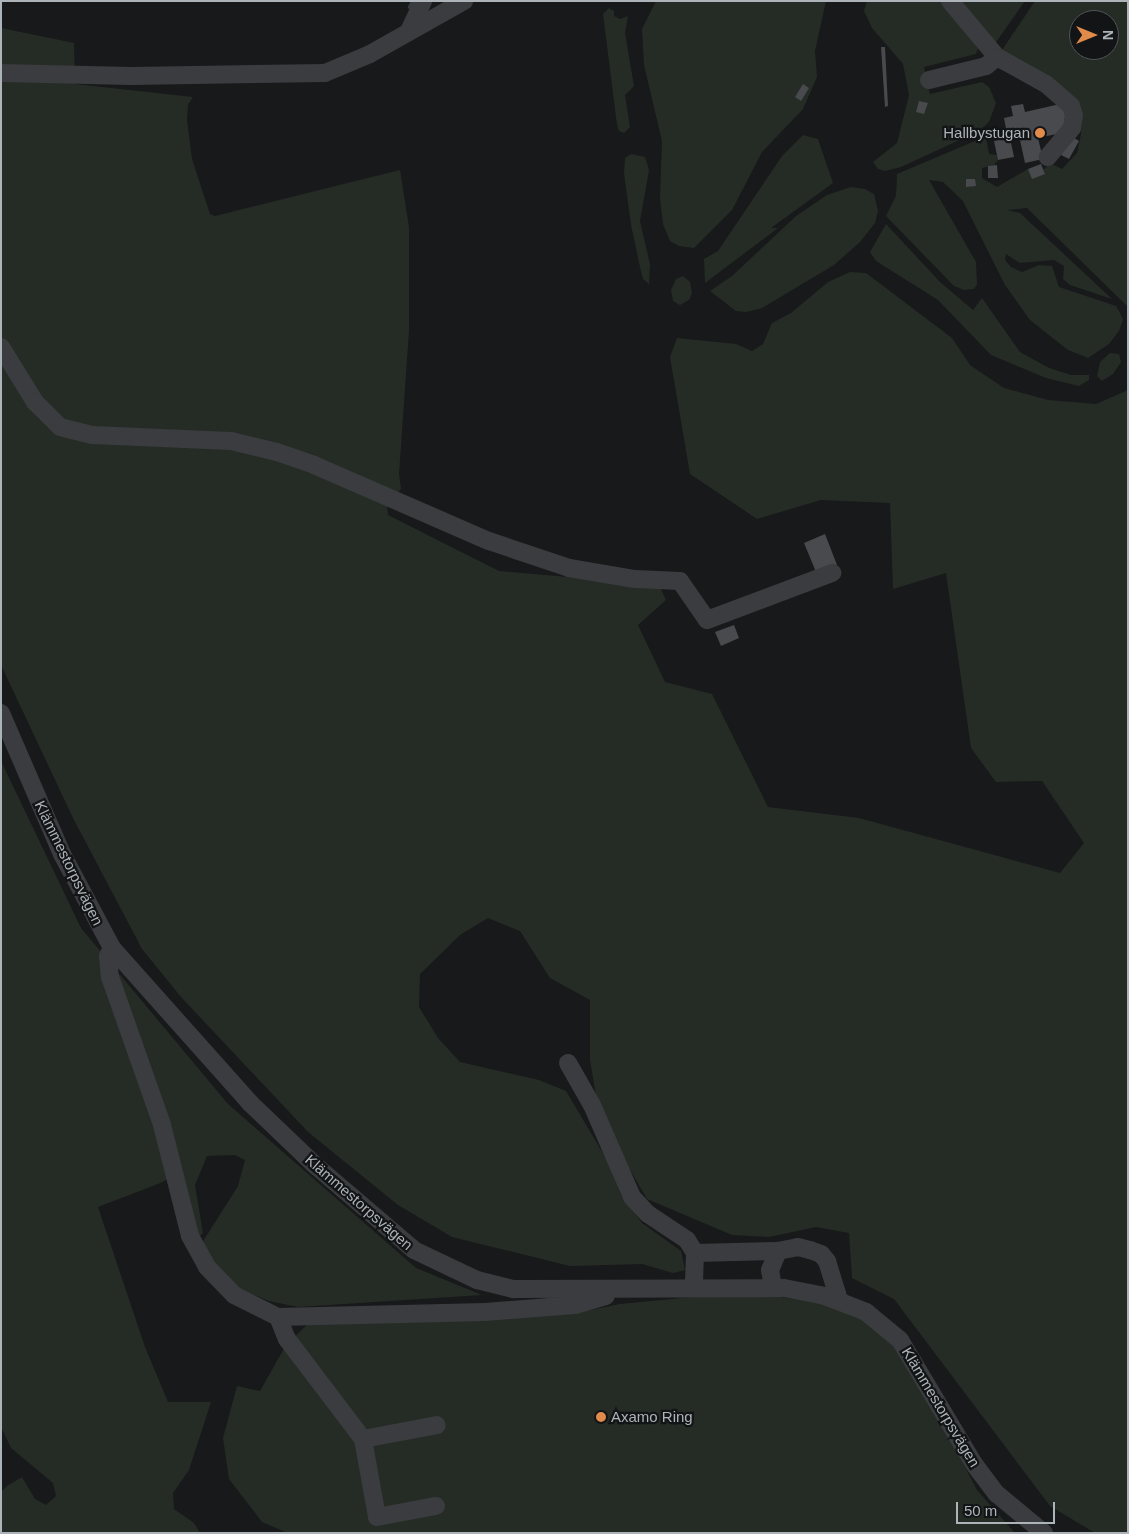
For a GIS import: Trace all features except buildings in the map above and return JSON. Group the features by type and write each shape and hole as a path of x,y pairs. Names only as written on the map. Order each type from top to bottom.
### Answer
{"street":[{"path":"410,30 423,1"},
{"path":"1,73 177,76 325,73 370,54 464,1"},
{"path":"950,1 997,57 1046,84 1071,106 1074,115 1072,128 1048,157"},
{"path":"929,80 986,66 997,57"},
{"path":"1,347 35,402 60,427 92,436 231,441 277,452 314,465 489,541 569,568 635,578 680,581 707,620 832,573"},
{"name":"Klämmestorpsvägen","path":"1,713 66,862 112,948 250,1103 316,1166 414,1250 477,1280 514,1289 620,1291 773,1287 804,1291 839,1300 866,1312 900,1340 974,1464 997,1494 1044,1533"},
{"path":"112,948 108,956 110,977 162,1126 177,1191 196,1251 219,1284 234,1295 278,1317 485,1312 575,1305 620,1291"},
{"path":"568,1063 592,1105 632,1197 648,1214 687,1240 695,1253 694,1288"},
{"path":"695,1253 778,1251 798,1247 821,1254 835,1277 839,1300"},
{"path":"773,1287 770,1270 778,1251"},
{"path":"278,1317 287,1339 363,1439 377,1517 436,1506"},
{"path":"363,1439 437,1425"}],"shaded area":[{"path":"656,1 826,1 815,51 817,77 803,109 762,152 732,210 694,248 679,246 670,241 663,224 660,198 662,141 644,65 642,29"},
{"path":"867,1 941,1 978,48 976,54 924,67 930,94 982,82 989,87 996,103 989,122 979,131 901,167 885,171 878,169 873,162 897,143 909,95 903,64 872,28 864,11"},
{"path":"955,1 1025,1 994,45"},
{"path":"1035,1 1128,1 1128,307 1027,208 1007,210 1020,213 1112,299 1070,285 1063,279 1064,266 1054,260 1020,263 1006,254 1005,260 1011,267 1022,272 1039,265 1052,266 1059,287 1116,306 1120,313 1123,320 1119,331 1109,344 1088,358 1068,350 1030,320 1005,285 963,201 943,182 929,180 976,262 977,284 974,289 964,290 954,286 886,216 896,196 897,174 982,138 986,138 989,154 997,155 998,160 994,165 982,168 982,178 997,187 1028,169 1045,174 1043,170 1050,163 1062,169 1077,153 1081,134 1079,116 1002,50"},
{"path":"609,8 614,11 614,16 620,19 628,16 625,33 634,86 625,95 630,127 624,133 619,131 617,125 603,14"},
{"path":"1,28 74,43 75,84 193,97 188,105 187,120 192,159 210,214 215,216 400,170 409,227 409,331 399,474 401,489 387,504 388,515 499,571 659,585 666,600 638,625 665,682 712,694 768,807 859,818 1060,873 1084,843 1042,781 996,782 971,748 946,573 893,589 890,503 821,500 757,519 690,474 670,357 677,338 736,344 752,351 763,344 772,323 791,313 828,282 850,272 866,273 952,338 970,365 1004,388 1048,400 1096,404 1128,390 1128,1533 1095,1533 1050,1506 894,1299 852,1278 849,1233 816,1227 769,1237 732,1235 647,1199 600,1119 590,1060 590,1000 550,978 520,931 488,918 460,935 420,974 419,1007 438,1038 460,1062 539,1080 566,1091 607,1160 621,1195 642,1223 681,1251 685,1270 673,1273 642,1264 570,1266 452,1237 398,1205 308,1132 181,997 142,949 73,818 1,665"},
{"path":"803,135 818,139 833,183 771,228 778,228 705,283 704,259 718,251 782,156"},
{"path":"631,154 645,157 649,170 640,221 650,264 649,284 643,279 631,225 624,173 625,158"},
{"path":"851,187 865,189 874,194 878,211 875,223 860,242 834,265 762,308 746,312 736,311 710,291 732,276 796,216 827,195"},
{"path":"886,224 940,282 973,310 982,298 1020,352 1049,368 1071,375 1089,375 1089,380 1079,386 1046,378 991,355 938,300 876,261 870,252"},
{"path":"683,276 690,282 692,293 689,300 680,305 673,301 671,290 676,279"},
{"path":"1110,353 1119,354 1121,362 1113,374 1102,381 1097,376 1100,362"},
{"path":"1,761 81,928 228,1104 416,1268 482,1295 298,1307 269,1301 230,1285 200,1246 238,1186 245,1160 235,1155 207,1156 195,1185 203,1233 197,1239 180,1173 158,1184 98,1207 145,1347 168,1402 211,1402 189,1470 173,1493 174,1509 194,1523 200,1533 1,1533 1,1492 7,1486 22,1477 35,1499 46,1505 56,1496 53,1483 11,1448 1,1427"},
{"name":"Axamo Ring","path":"768,1295 837,1306 857,1313 905,1353 977,1490 1015,1533 288,1533 262,1522 229,1479 223,1438 237,1386 260,1391 286,1345 309,1323 576,1313 620,1304 693,1297"}],"waterway":[{"path":"410,7 413,1"}],"place":[{"name":"Hallbystugan","path":"1040,133"},
{"name":"Axamo Ring","path":"601,1417"}]}
